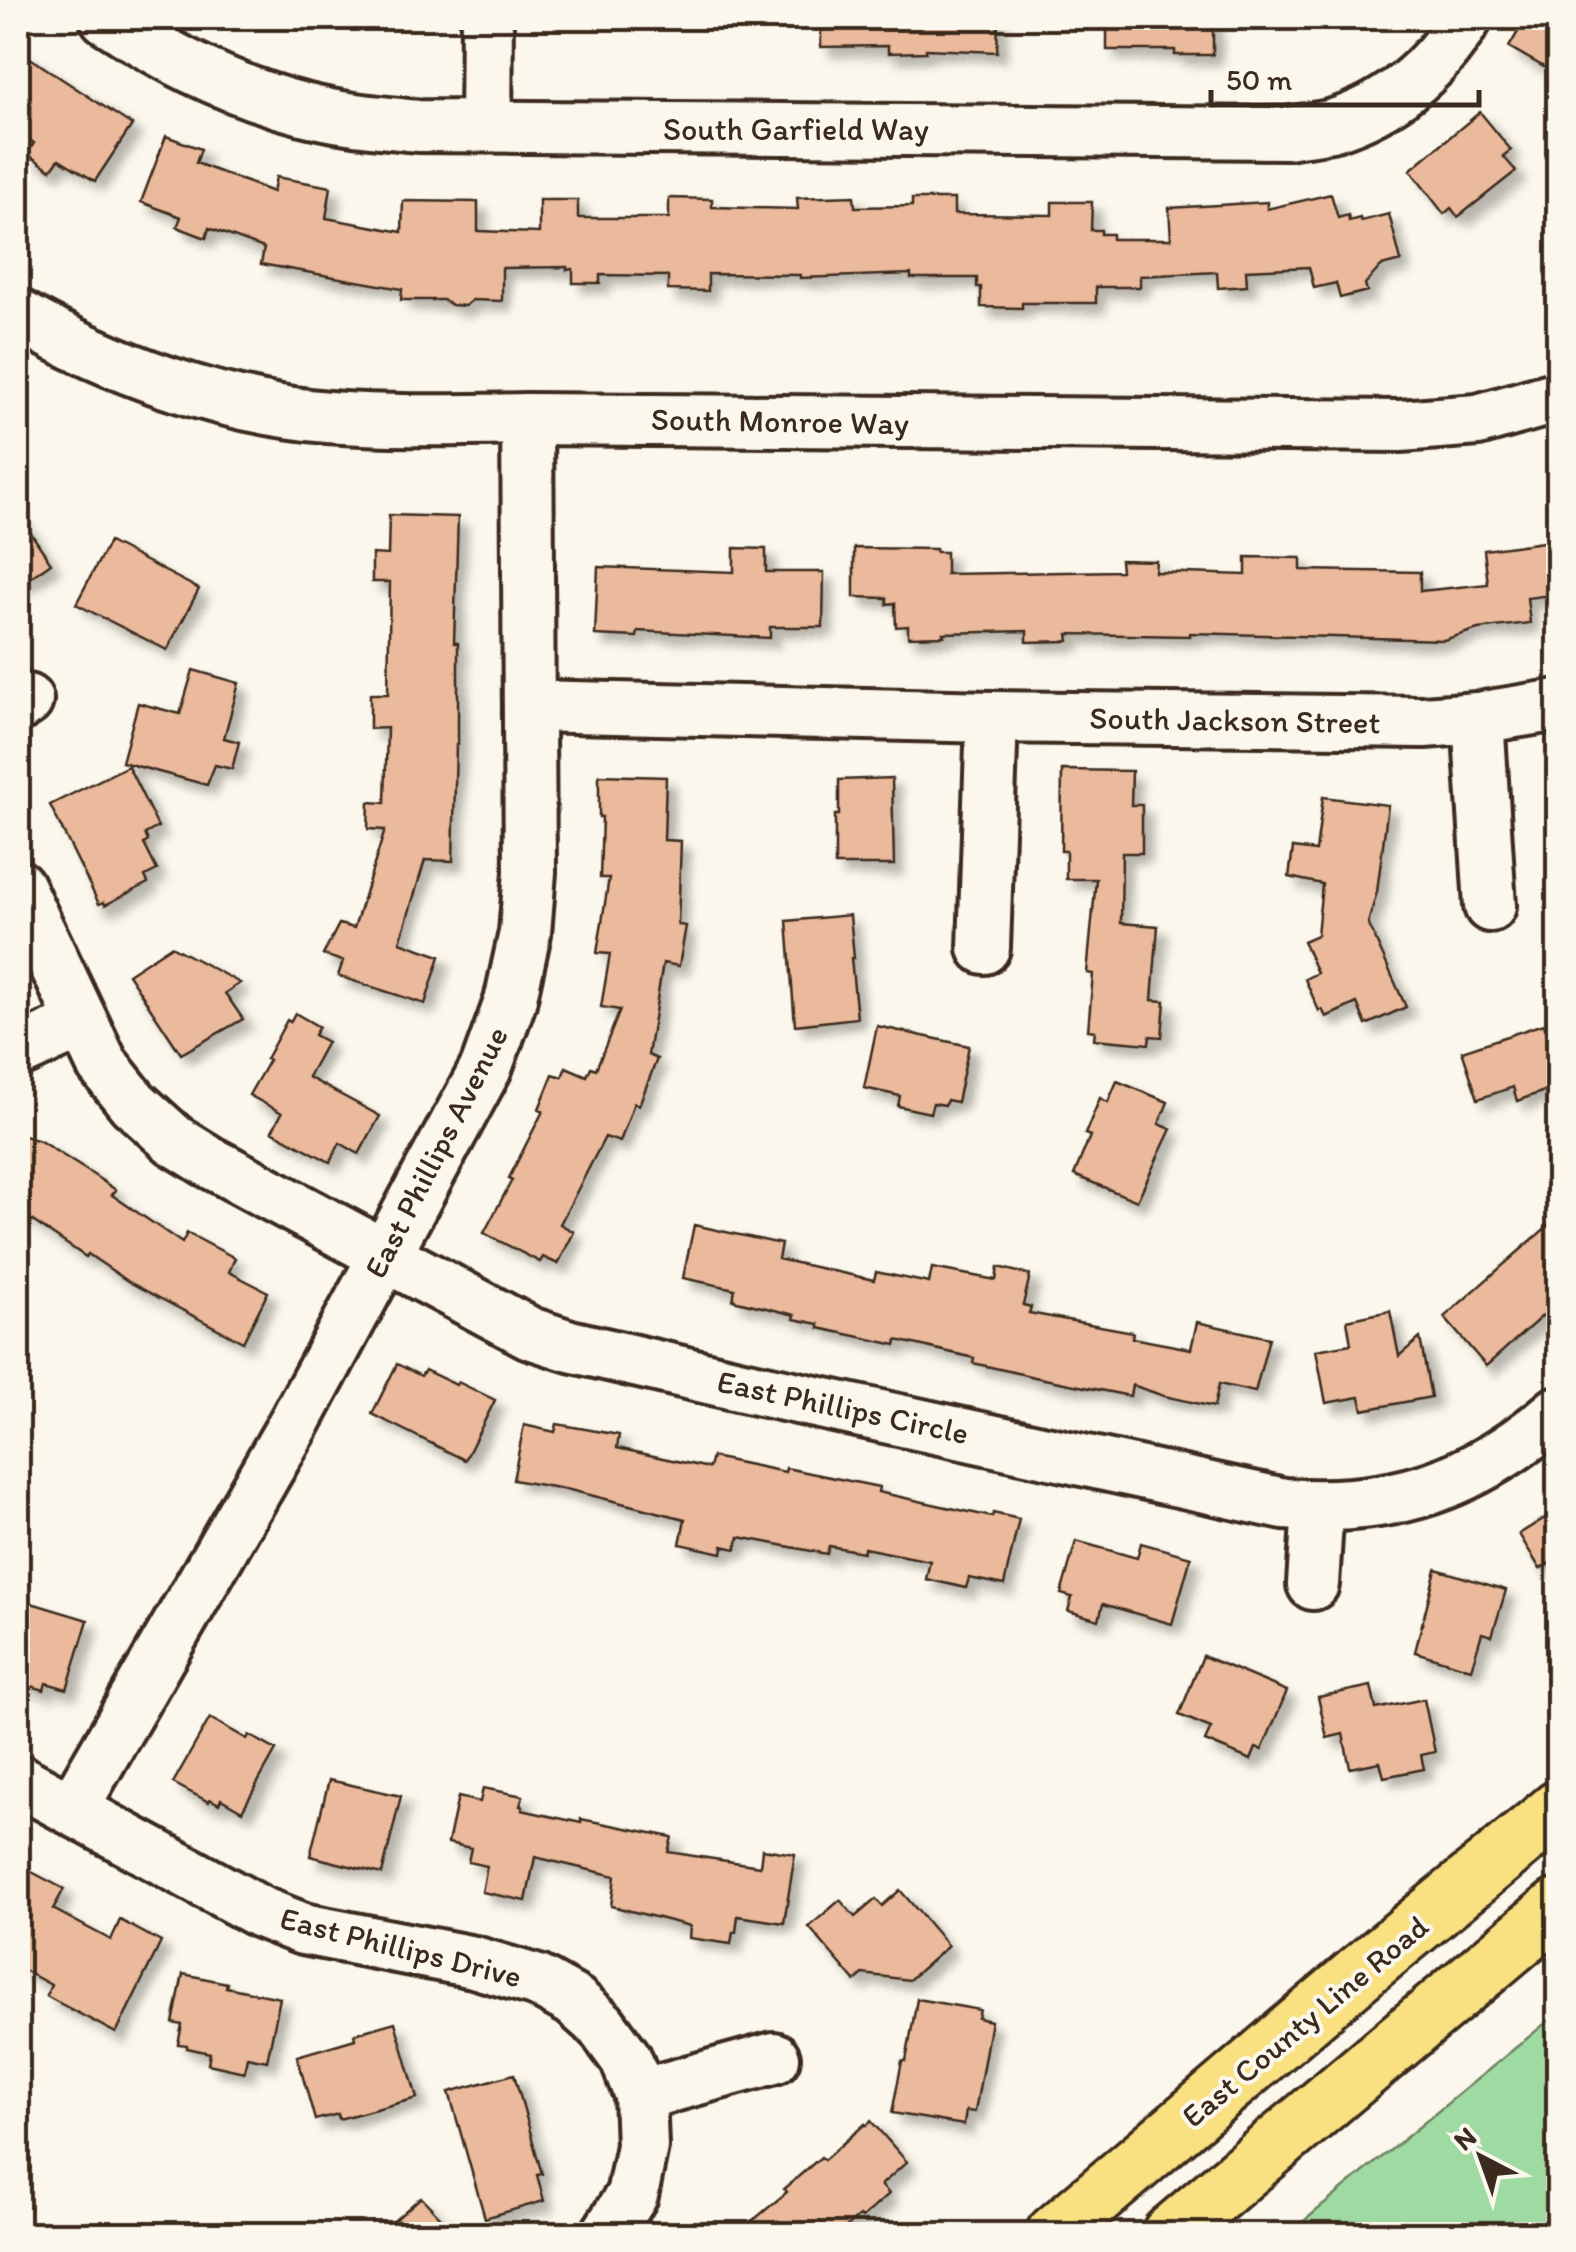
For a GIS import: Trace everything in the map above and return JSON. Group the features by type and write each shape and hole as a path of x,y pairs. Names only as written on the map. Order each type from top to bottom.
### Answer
{"main road":[{"name":"East County Line Road","path":"1054,2234 1558,1809"},
{"path":"1170,2234 1558,1907"}],"street":[{"name":"South Garfield Way","path":"106,18 153,49 226,84 303,109 418,126 1287,133 1332,126 1376,108 1413,83 1442,54 1466,18"},
{"path":"486,126 487,18"},
{"name":"South Monroe Way","path":"18,315 53,335 151,377 242,403 323,416 391,420 1400,426 1478,420 1558,397"},
{"name":"East Phillips Avenue","path":"72,1809 291,1429 385,1256 486,1068 510,1002 525,933 530,872 527,418"},
{"name":"South Jackson Street","path":"530,706 1424,722 1478,718 1558,704"},
{"path":"984,948 992,717"},
{"path":"1478,718 1490,906"},
{"name":"East Phillips Circle","path":"18,886 102,1064 133,1103 174,1140 530,1334 1284,1504 1374,1503 1430,1490 1482,1468 1558,1412"},
{"path":"18,1052 81,1023"},
{"path":"1313,1584 1318,1506"},
{"name":"East Phillips Drive","path":"18,1780 260,1912 303,1929 474,1962 538,1980 574,2001 601,2025 626,2059 640,2095 642,2146 632,2194 606,2234"},
{"path":"640,2095 774,2058"}],"green space":[{"path":"1558,2013 1558,2234 1288,2234"}],"building":[{"path":"821,18 998,18 997,52 926,49 888,53 888,46 821,47"},
{"path":"1107,18 1213,18 1213,55 1175,55 1175,50 1107,50"},
{"path":"1526,18 1558,18 1558,75 1509,47"},
{"path":"18,50 132,125 95,181 59,159 51,170 27,154 34,143 18,132"},
{"path":"1480,112 1511,150 1503,156 1516,171 1458,217 1451,208 1444,214 1410,170"},
{"path":"166,136 201,149 196,163 273,192 276,177 331,187 326,218 402,232 403,201 478,202 478,231 539,233 539,200 578,200 578,218 669,218 669,198 712,199 712,207 798,209 797,198 854,196 855,207 912,206 912,199 954,199 954,214 1052,215 1052,202 1092,202 1091,230 1112,234 1112,239 1171,239 1169,208 1267,202 1267,209 1331,194 1338,218 1348,215 1349,221 1361,221 1389,214 1401,261 1381,266 1365,284 1367,291 1340,298 1336,283 1314,288 1309,267 1246,270 1247,286 1218,288 1217,272 1140,276 1140,287 1096,287 1096,303 1022,303 1022,308 981,307 977,278 911,278 911,274 800,278 708,274 708,291 668,290 668,276 600,275 600,283 573,283 573,269 567,267 502,268 502,301 472,300 465,306 443,300 401,300 402,289 261,264 264,248 209,228 206,238 177,227 181,217 141,202"},
{"path":"18,514 51,563 18,586"},
{"path":"389,515 458,517 454,643 458,643 458,745 453,861 425,860 400,942 440,956 425,1004 338,976 343,961 323,955 339,924 354,928 385,830 368,829 369,802 385,803 387,728 370,729 370,694 388,694 390,582 372,582 372,554 388,555"},
{"path":"1558,540 1558,594 1527,598 1530,623 1478,629 1444,640 1190,633 1068,634 1069,641 1027,642 1027,631 908,637 908,626 896,627 895,603 887,604 887,598 854,597 854,548 936,549 946,552 946,574 1121,571 1120,560 1156,561 1155,572 1246,575 1246,557 1301,558 1301,570 1420,572 1420,591 1488,584 1484,550"},
{"path":"109,542 199,589 167,650 76,604"},
{"path":"734,548 766,549 766,572 824,572 823,627 770,627 770,638 638,631 637,637 595,635 598,567 734,572"},
{"path":"193,670 239,683 224,738 239,742 232,769 215,765 207,785 122,762 138,703 180,714"},
{"path":"128,766 158,827 145,834 148,841 144,844 157,870 145,876 148,883 105,905 99,904 50,805"},
{"path":"1062,770 1132,771 1131,805 1142,805 1142,853 1122,853 1121,923 1158,926 1152,1000 1165,1001 1162,1037 1150,1036 1149,1044 1094,1039 1095,1031 1088,1030 1093,974 1087,973 1096,879 1066,879 1066,851 1061,851"},
{"path":"599,775 666,777 664,840 681,841 678,925 686,926 679,966 663,963 648,1055 657,1059 639,1105 634,1103 620,1142 605,1137 560,1224 574,1232 558,1264 543,1257 540,1262 484,1233 543,1111 539,1109 553,1074 562,1077 566,1067 587,1076 591,1067 596,1069 620,1010 601,1007 610,954 597,953 609,878 600,878"},
{"path":"892,778 894,865 835,865 839,780"},
{"path":"1323,797 1388,805 1377,892 1368,923 1406,1007 1366,1025 1357,1003 1326,1017 1322,1009 1319,1011 1305,979 1317,973 1303,941 1317,935 1322,884 1289,877 1293,848 1316,851"},
{"path":"850,915 857,1018 795,1025 787,921"},
{"path":"171,946 240,983 225,993 243,1019 181,1054 128,974"},
{"path":"295,1013 319,1027 314,1035 327,1042 308,1077 380,1116 359,1154 340,1143 330,1162 272,1131 282,1113 249,1095 287,1020 290,1022"},
{"path":"1543,1024 1558,1069 1546,1076 1550,1089 1517,1101 1513,1087 1478,1099 1462,1051"},
{"path":"877,1026 969,1046 957,1102 933,1103 930,1113 898,1106 900,1096 864,1088"},
{"path":"1117,1081 1168,1102 1159,1124 1171,1129 1137,1201 1074,1175 1100,1098 1108,1102"},
{"path":"18,1134 40,1141 86,1170 116,1190 112,1195 182,1243 187,1233 235,1258 229,1272 268,1292 243,1342 129,1282 88,1254 86,1257 18,1211"},
{"path":"1558,1217 1558,1302 1486,1366 1444,1317"},
{"path":"694,1225 781,1244 778,1259 874,1280 876,1272 929,1283 932,1268 996,1280 998,1267 1030,1275 1023,1305 1031,1307 1029,1313 1133,1332 1132,1338 1191,1349 1197,1322 1269,1338 1255,1392 1219,1384 1214,1407 1132,1385 1130,1396 973,1363 974,1358 897,1340 896,1345 819,1328 819,1324 794,1319 795,1315 733,1300 735,1289 683,1278"},
{"path":"1390,1311 1399,1356 1420,1338 1431,1397 1363,1410 1360,1397 1326,1403 1316,1350 1351,1344 1347,1320"},
{"path":"397,1364 421,1376 425,1370 456,1385 458,1382 495,1400 465,1460 372,1414"},
{"path":"557,1424 619,1435 617,1448 709,1468 712,1457 785,1472 786,1468 879,1487 878,1492 992,1517 993,1513 1019,1519 1004,1585 969,1578 966,1588 926,1579 930,1561 864,1548 863,1552 829,1546 827,1554 739,1537 736,1549 723,1546 722,1553 680,1544 685,1519 513,1480 524,1425 555,1432"},
{"path":"1558,1510 1558,1558 1540,1569 1519,1534"},
{"path":"1076,1541 1137,1558 1141,1543 1191,1557 1172,1624 1103,1604 1099,1620 1068,1611 1072,1597 1061,1594"},
{"path":"1436,1569 1506,1590 1492,1636 1482,1633 1471,1669 1415,1652"},
{"path":"18,1599 88,1620 67,1689 46,1683 44,1690 18,1682"},
{"path":"1203,1656 1287,1691 1262,1750 1256,1748 1251,1760 1205,1741 1211,1728 1179,1715"},
{"path":"1371,1686 1376,1709 1424,1699 1435,1752 1421,1755 1424,1769 1384,1777 1380,1762 1350,1768 1343,1734 1327,1738 1318,1697"},
{"path":"210,1718 276,1750 242,1811 221,1799 219,1804 210,1799 209,1802 173,1783"},
{"path":"329,1780 401,1796 382,1874 310,1856"},
{"path":"483,1788 523,1796 522,1810 672,1837 668,1852 760,1866 762,1849 795,1854 784,1923 738,1916 731,1944 689,1938 690,1926 611,1906 615,1876 535,1857 526,1901 482,1892 487,1866 468,1862 471,1848 448,1843 458,1797 480,1802"},
{"path":"28,1870 64,1889 53,1909 111,1940 120,1920 161,1942 116,2033 46,1996 51,1985 18,1967 18,1890"},
{"path":"900,1890 948,1946 909,1980 863,1974 855,1981 809,1927 840,1900 855,1917 876,1899 882,1906"},
{"path":"183,1974 280,1998 267,2061 247,2057 244,2072 208,2064 210,2053 178,2044 182,2025 173,2023"},
{"path":"917,1999 980,2010 978,2018 991,2021 975,2112 966,2111 964,2125 892,2113"},
{"path":"395,2022 417,2098 339,2119 338,2114 315,2120 297,2056"},
{"path":"514,2074 542,2174 537,2175 544,2201 485,2218 449,2092"},
{"path":"871,2121 907,2162 881,2185 889,2194 862,2218 859,2216 838,2234 737,2234 821,2157 824,2160"},
{"path":"421,2197 456,2234 379,2234"}]}
